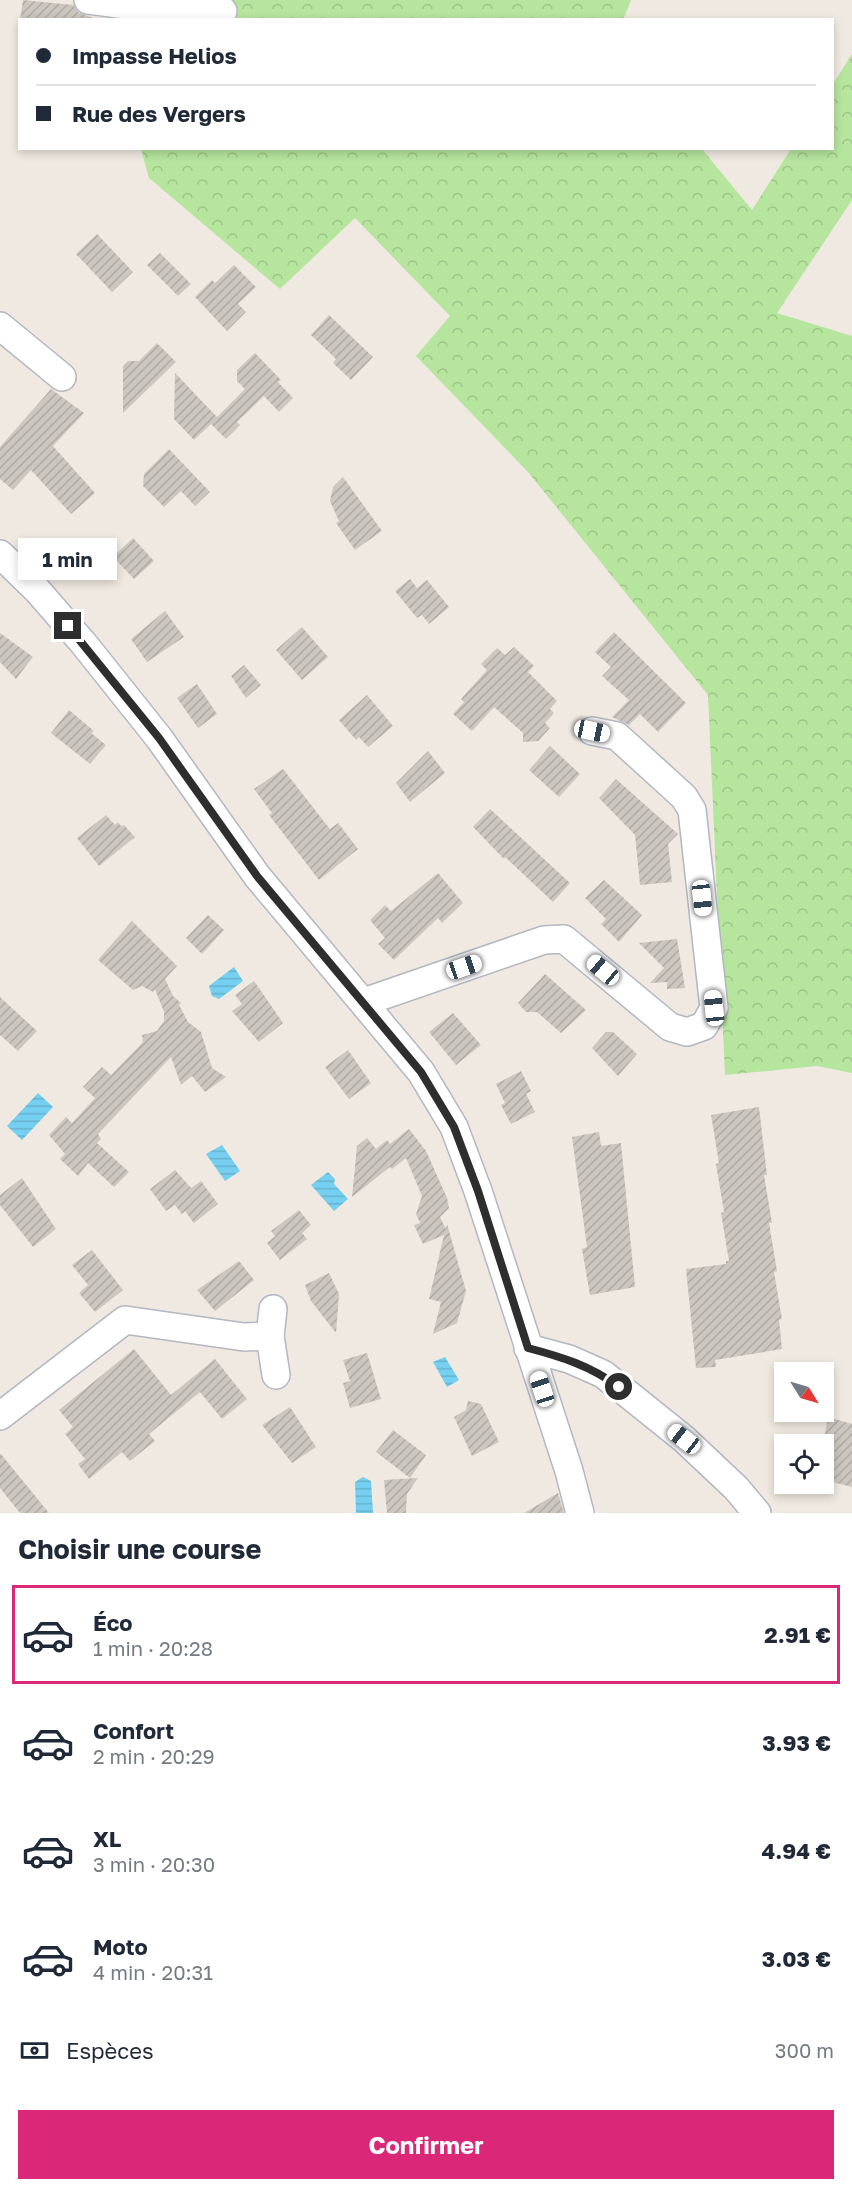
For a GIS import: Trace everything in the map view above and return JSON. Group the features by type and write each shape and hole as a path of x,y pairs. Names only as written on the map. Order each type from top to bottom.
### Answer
{"street":[{"path":"88,0 187,13 223,11"},
{"path":"0,326 62,376"},
{"path":"0,554 37,590 84,644 159,738 257,876 421,1072 454,1127 478,1191 580,1513"},
{"path":"364,1002 544,940 564,939 670,1027 687,1032 704,1026 714,1008 693,810 684,797 617,736 592,731"},
{"path":"273,1309 270,1336 276,1375"},
{"path":"0,1416 125,1320 244,1337 270,1336"},
{"path":"528,1348 569,1359 603,1374 684,1439 757,1513"}],"green space":[{"path":"102,0 631,0 624,18 106,18"},
{"path":"852,54 852,200 777,313 852,336 852,1073 817,1066 725,1075 708,695 528,472 416,356 450,316 355,218 280,289 149,178 141,150 703,150 752,210 790,150 834,150 834,82"}],"water":[{"path":"234,967 243,981 219,999 212,996 209,986"},
{"path":"38,1093 53,1107 22,1140 7,1126"},
{"path":"222,1145 240,1171 225,1181 206,1154"},
{"path":"328,1172 335,1179 334,1184 348,1199 334,1211 311,1185"},
{"path":"445,1357 459,1380 447,1387 433,1362"},
{"path":"363,1477 371,1481 373,1513 356,1513 355,1482"}],"building":[{"path":"23,0 73,5 79,13 93,18 20,18"},
{"path":"97,234 133,272 112,292 76,254"},
{"path":"160,253 191,284 178,296 147,265"},
{"path":"234,265 256,287 238,304 246,312 227,331 195,297 212,280 215,283"},
{"path":"329,315 373,357 351,380 333,363 336,359 311,335"},
{"path":"157,343 176,362 123,413 123,366 128,361 139,361"},
{"path":"255,353 281,380 278,382 293,398 279,412 264,396 237,422 240,425 226,439 211,424 194,440 174,419 175,373 217,417 245,389 237,381 237,370"},
{"path":"51,389 84,413 53,446 95,493 71,514 31,470 13,490 0,479 0,447"},
{"path":"169,449 210,492 195,506 181,491 164,507 143,486 144,474"},
{"path":"343,477 382,531 355,550 336,523 339,521 330,501 333,487"},
{"path":"133,538 154,561 134,579 113,557"},
{"path":"410,579 417,588 427,580 449,607 429,624 422,615 417,618 395,591"},
{"path":"165,611 184,637 147,662 131,639"},
{"path":"302,627 328,657 302,680 276,650"},
{"path":"614,632 686,703 658,732 640,714 629,725 612,717 629,700 602,676 611,667 595,652"},
{"path":"0,633 33,657 16,679 0,662"},
{"path":"514,647 534,666 528,672 557,701 550,709 554,713 545,723 550,728 538,741 523,742 523,733 494,707 472,731 453,714 464,702 461,699 487,670 481,664 497,648 505,655"},
{"path":"244,665 261,685 246,698 231,676"},
{"path":"197,684 217,714 198,728 177,698"},
{"path":"367,695 393,726 368,747 359,737 356,740 339,720"},
{"path":"69,710 94,731 91,733 106,745 90,764 51,733"},
{"path":"550,746 580,774 559,797 529,770"},
{"path":"428,751 445,773 410,802 396,783"},
{"path":"283,769 330,829 338,823 358,849 319,880 269,815 272,813 254,789"},
{"path":"616,779 678,834 668,844 672,882 640,885 635,835 599,798"},
{"path":"490,809 570,883 553,902 505,857 504,859 473,827"},
{"path":"106,815 115,825 118,822 121,826 124,825 135,837 99,866 77,838"},
{"path":"438,873 463,903 442,923 438,918 394,960 378,944 385,938 370,920 385,905 391,911"},
{"path":"604,880 642,915 619,942 601,924 606,919 585,898"},
{"path":"208,915 224,930 202,954 186,938"},
{"path":"132,921 177,966 165,979 173,996 181,1003 179,1005 188,1022 201,1032 212,1068 226,1077 205,1092 192,1076 181,1085 171,1057 98,1134 101,1139 97,1143 129,1172 114,1187 88,1163 78,1176 60,1159 65,1154 49,1135 66,1117 72,1123 95,1098 83,1087 102,1067 111,1075 143,1042 142,1035 157,1031 164,1021 164,1012 155,989 153,992 142,986 133,990 98,960"},
{"path":"677,939 685,988 667,989 667,982 650,983 664,968 639,943"},
{"path":"545,974 586,1010 561,1033 537,1012 526,1012 518,1003"},
{"path":"254,981 283,1023 259,1042 232,1011 242,1004 235,995"},
{"path":"0,997 37,1031 18,1051 0,1035"},
{"path":"453,1013 481,1045 456,1065 429,1032"},
{"path":"606,1032 613,1032 637,1054 618,1076 592,1048"},
{"path":"348,1050 371,1083 349,1099 325,1067"},
{"path":"521,1071 531,1091 526,1094 535,1112 511,1124 501,1105 505,1103 496,1084"},
{"path":"759,1107 767,1175 764,1175 772,1223 769,1223 777,1271 774,1272 782,1319 779,1320 782,1349 715,1360 716,1367 696,1368 686,1269 726,1264 726,1261 729,1261 716,1164 719,1163 711,1115"},
{"path":"409,1129 426,1151 447,1198 449,1208 440,1217 446,1229 447,1224 466,1291 457,1323 433,1334 441,1302 429,1299 444,1235 423,1244 414,1225 420,1223 416,1214 422,1196 406,1158 392,1169 390,1167 352,1197 357,1146 367,1138 376,1149 387,1140 390,1144"},
{"path":"599,1132 601,1146 621,1143 635,1287 590,1295 582,1249 587,1247 572,1137"},
{"path":"175,1170 191,1188 201,1181 218,1204 194,1223 185,1211 182,1214 175,1205 166,1211 150,1189"},
{"path":"22,1178 56,1229 33,1247 0,1205 0,1195"},
{"path":"299,1210 311,1225 302,1233 307,1239 280,1260 267,1243 275,1236 271,1231"},
{"path":"92,1250 123,1290 95,1312 79,1293 88,1285 72,1265"},
{"path":"239,1261 254,1280 215,1311 197,1290"},
{"path":"329,1273 339,1294 336,1333 311,1301 305,1285"},
{"path":"134,1349 171,1395 215,1359 247,1399 222,1419 200,1392 149,1434 155,1441 130,1461 122,1452 89,1479 78,1464 85,1459 65,1434 73,1427 59,1410"},
{"path":"367,1353 381,1399 350,1408 343,1383 350,1381 343,1360"},
{"path":"468,1401 481,1404 499,1442 472,1456 454,1417 466,1410"},
{"path":"290,1407 316,1447 292,1463 262,1425"},
{"path":"834,1419 852,1424 852,1487 834,1482 834,1434 825,1434 827,1422 834,1422"},
{"path":"393,1430 426,1455 410,1478 376,1452"},
{"path":"0,1453 49,1513 20,1513 0,1488"},
{"path":"418,1478 407,1494 406,1513 387,1513 384,1480"},
{"path":"558,1493 564,1513 524,1513"}],"route":[{"path":"68,626 159,738 257,876 421,1072 454,1127 478,1191 528,1348 569,1359 603,1374 619,1387"}]}
